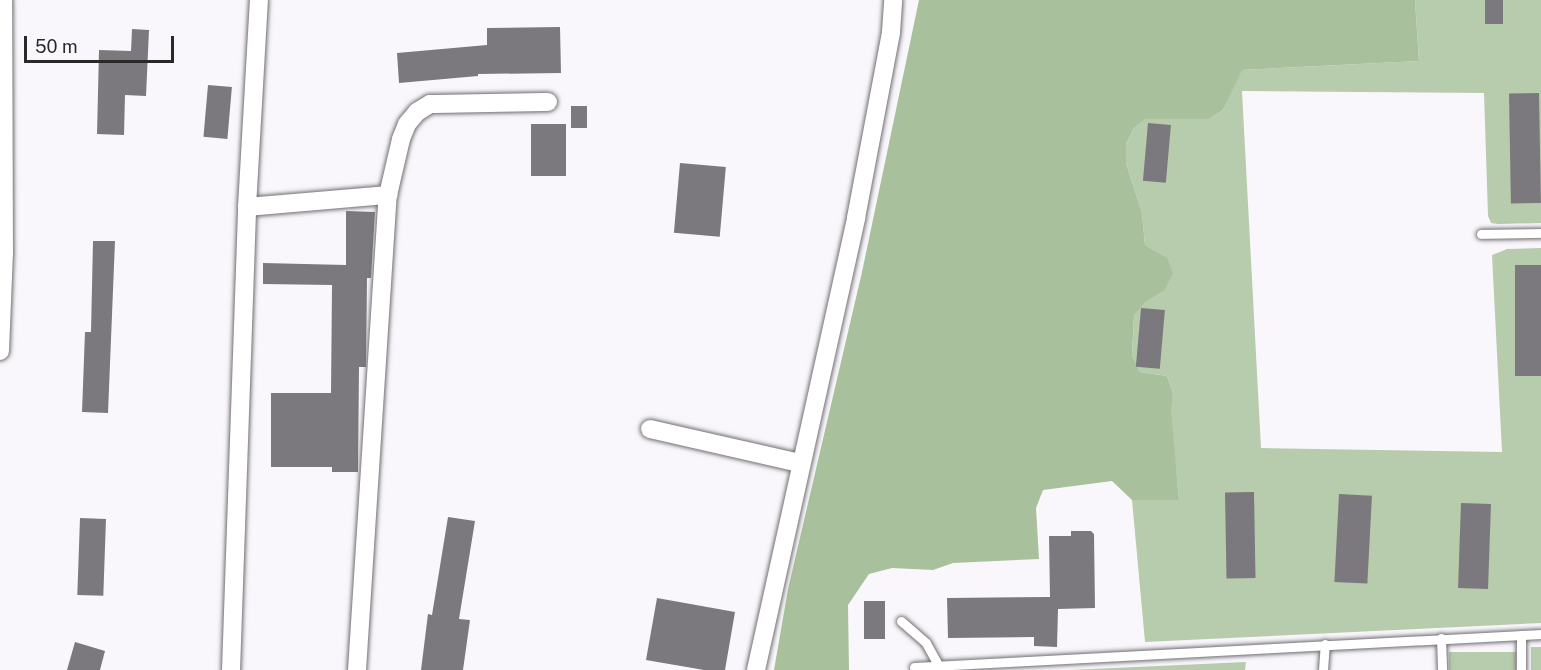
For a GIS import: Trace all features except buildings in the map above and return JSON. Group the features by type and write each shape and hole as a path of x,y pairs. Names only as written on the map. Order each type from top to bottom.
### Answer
{"street":[{"path":"0,351 3,0"},
{"path":"231,670 247,207 259,0"},
{"path":"756,670 856,218 891,32 893,0"},
{"path":"357,670 388,195 407,124 417,112 430,104 548,102"},
{"path":"247,207 388,195"},
{"path":"650,429 800,463"}],"lane":[{"path":"1481,234 1541,233"},
{"path":"901,621 926,643 939,666"},
{"path":"1521,634 1521,670"},
{"path":"915,667 1541,634"},
{"path":"1441,638 1442,670"},
{"path":"1323,670 1325,644"}],"green space":[{"path":"919,0 1415,0 1419,61 1242,70 1223,110 1209,119 1146,119 1134,128 1126,144 1126,163 1142,213 1145,245 1167,258 1173,273 1164,291 1146,302 1134,316 1132,355 1140,372 1167,376 1173,393 1171,410 1179,500 1132,500 1112,481 1043,490 1036,508 1039,559 953,563 933,570 892,568 869,574 848,605 849,670 774,670 788,589 862,272"},
{"path":"1415,0 1541,0 1541,223 1491,223 1488,216 1484,93 1242,91 1261,448 1502,452 1492,255 1507,249 1541,248 1541,623 1145,642 1132,500 1179,499 1170,410 1173,393 1167,376 1140,372 1132,355 1134,316 1146,302 1164,291 1155,251 1145,245 1142,213 1126,163 1126,144 1134,128 1146,119 1209,119 1223,110 1241,70 1419,61"},
{"path":"1531,647 1541,647 1541,670 1531,670"},
{"path":"1449,652 1516,652 1516,670 1449,670"},
{"path":"1246,662 1245,670 1070,670"}]}
